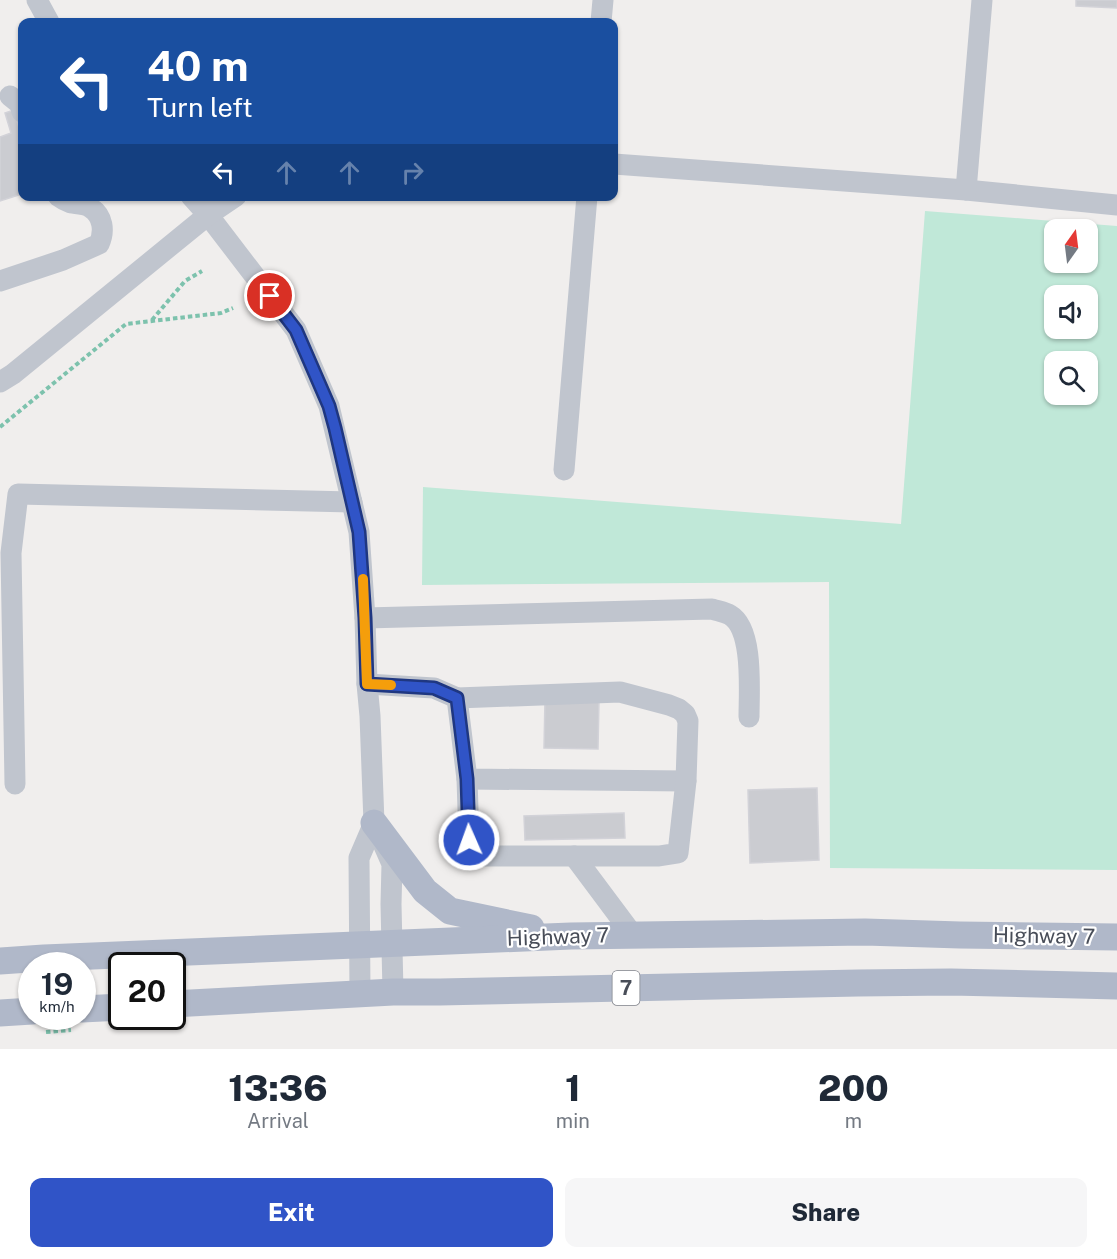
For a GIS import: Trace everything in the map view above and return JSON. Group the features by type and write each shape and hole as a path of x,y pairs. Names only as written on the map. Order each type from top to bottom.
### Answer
{"main road":[{"path":"374,823 425,891 450,911 571,936"},
{"name":"Highway 7","path":"0,961 571,936 865,932 1117,937"},
{"name":"7","path":"186,1003 325,997 360,993 858,982 1117,986"},
{"path":"0,1013 18,1012"}],"street":[{"path":"37,0 47,18"},
{"path":"601,18 603,0"},
{"path":"966,190 982,0"},
{"path":"618,164 966,190 1117,205"},
{"path":"0,281 63,260 99,244 103,226 99,218 90,207 66,201"},
{"path":"196,201 296,330 329,406 359,532 374,823 392,864 390,904 393,992"},
{"path":"0,382 13,374 208,215 229,201"},
{"path":"564,471 587,201"},
{"path":"15,784 11,553 18,494 352,502"},
{"path":"365,618 712,609 730,615 741,626 746,643 748,664 749,717"},
{"path":"367,684 434,688 457,698 620,692 679,709 688,721 686,781 678,853 659,856 483,856 469,840 467,779 457,698"},
{"path":"467,779 686,781"},
{"path":"360,993 358,858 374,823"},
{"path":"574,856 633,935"}],"path":[{"path":"152,321 185,281 202,271"},
{"path":"0,426 126,324 221,313 233,308"}],"green space":[{"path":"925,211 1044,220 1044,273 1098,273 1098,225 1117,226 1117,870 830,868 829,582 422,585 423,487 901,524"}],"building":[{"path":"1076,0 1117,0 1117,8 1076,6"},
{"path":"14,110 18,124 18,195 0,201 0,137 11,133 5,113"},
{"path":"545,699 599,700 598,749 544,748"},
{"path":"817,788 819,860 750,863 748,790"},
{"path":"624,813 625,838 525,840 524,816"}],"slow traffic":[{"path":"363,579 367,684 391,685"}],"route":[{"path":"270,296 296,330 329,406 335,428 359,532 367,684 434,688 457,698 467,779 469,840"}]}
